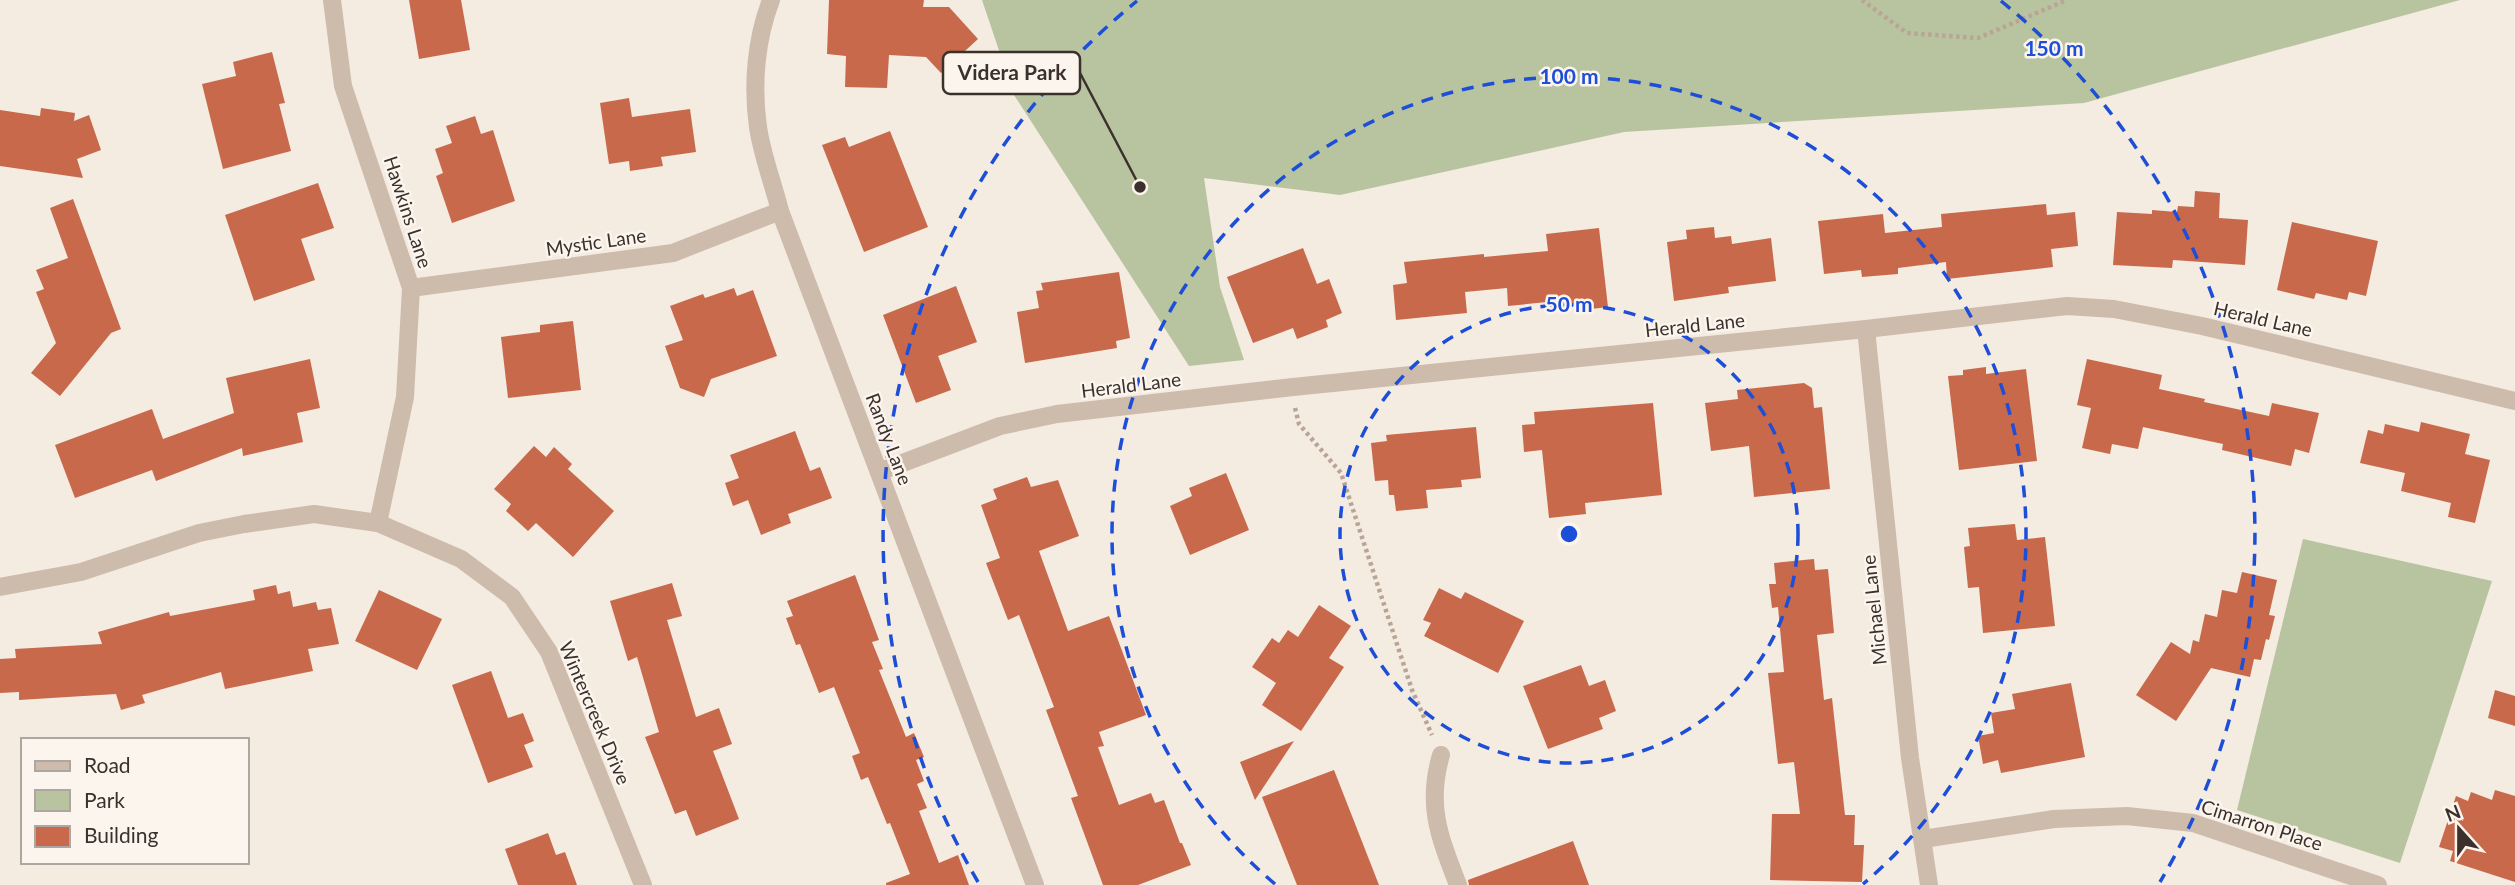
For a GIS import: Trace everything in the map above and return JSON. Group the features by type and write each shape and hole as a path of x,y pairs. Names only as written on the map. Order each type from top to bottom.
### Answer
{"street":[{"name":"Hawkins Lane","path":"332,0 343,86 411,288 405,397 378,523"},
{"name":"Randy Lane","path":"771,0 763,21 756,86 758,128 780,211 1035,885"},
{"name":"Mystic Lane","path":"411,288 673,253 780,211"},
{"name":"Herald Lane","path":"879,472 1000,426 1057,414 1293,387 1866,330 2067,306 2114,309 2202,326 2515,401"},
{"name":"Michael Lane","path":"1866,330 1910,758 1929,885"},
{"name":"Wintercreek Drive","path":"0,587 81,572 200,533 314,514 378,523 461,559 512,597 549,652 643,885"},
{"path":"1441,755 1435,778 1438,833 1458,885"},
{"name":"Cimarron Place","path":"1923,839 2054,818 2127,816 2193,823 2378,885"}],"path":[{"path":"1862,0 1907,33 1978,38 2067,0"},
{"path":"1293,387 1299,424 1341,473 1412,690 1441,755"}],"green space":[{"path":"982,0 2460,0 2084,103 1624,132 1340,195 1204,178 1220,287 1244,360 1189,366 1014,95"},
{"path":"2303,539 2492,581 2400,863 2237,810"}],"building":[{"path":"409,0 461,0 470,50 419,59"},
{"path":"829,0 924,0 923,7 949,7 978,39 941,73 926,57 889,55 887,88 845,87 846,56 827,54"},
{"path":"272,52 285,103 279,104 291,151 223,169 202,84 236,76 233,62"},
{"path":"629,98 632,117 690,109 696,152 661,157 663,166 630,171 629,161 609,164 600,103"},
{"path":"41,108 75,113 74,121 89,115 101,150 77,159 83,178 0,166 0,110 40,116"},
{"path":"475,116 481,134 493,130 515,201 452,223 436,176 443,173 435,149 452,143 446,126"},
{"path":"890,131 928,227 864,252 822,145 845,137 849,147"},
{"path":"318,183 334,228 301,239 315,280 254,301 225,215"},
{"path":"2195,191 2220,193 2219,218 2248,220 2245,265 2173,260 2172,268 2113,265 2117,212 2177,212 2178,206 2194,207"},
{"path":"73,199 121,329 111,333 60,396 31,373 56,343 36,292 44,289 36,270 68,258 50,208"},
{"path":"2046,204 2047,215 2075,212 2078,246 2051,249 2053,267 1947,279 1946,262 1898,268 1898,274 1862,277 1861,270 1824,274 1818,221 1883,214 1885,233 1942,227 1941,214"},
{"path":"2292,222 2378,241 2366,296 2349,292 2347,300 2316,293 2314,299 2277,290"},
{"path":"1714,227 1715,238 1731,236 1732,244 1771,238 1776,281 1728,287 1729,293 1674,301 1667,242 1687,239 1686,230"},
{"path":"1599,228 1608,307 1575,311 1574,306 1550,308 1547,302 1508,306 1507,288 1465,292 1467,313 1396,320 1393,285 1407,283 1404,262 1548,251 1546,234"},
{"path":"1303,248 1317,284 1329,279 1342,313 1326,320 1328,327 1297,339 1293,328 1253,343 1227,277"},
{"path":"1119,272 1130,338 1116,341 1117,348 1025,363 1017,312 1039,308 1036,291 1043,290 1041,283"},
{"path":"956,286 977,342 938,356 951,390 916,403 883,315"},
{"path":"734,288 737,296 753,290 777,356 711,379 704,397 680,388 665,346 683,340 670,306 703,294 705,298"},
{"path":"573,321 581,390 508,398 501,337 540,332 540,325"},
{"path":"310,359 320,408 297,413 303,442 243,456 242,448 156,481 152,470 75,498 55,445 152,409 163,439 234,413 226,378"},
{"path":"2087,359 2162,375 2159,389 2205,399 2204,402 2269,416 2272,403 2319,413 2309,453 2295,449 2291,466 2222,450 2223,444 2143,427 2138,449 2112,444 2110,454 2082,448 2091,408 2077,405"},
{"path":"1986,367 1986,374 2026,369 2037,461 1959,470 1948,376 1963,375 1963,370"},
{"path":"1804,383 1812,388 1814,408 1822,407 1830,489 1754,497 1749,446 1711,451 1705,403 1738,399 1737,390"},
{"path":"1653,403 1662,495 1585,503 1586,514 1549,518 1542,450 1524,452 1522,425 1535,424 1534,412"},
{"path":"2421,422 2470,434 2465,454 2490,460 2475,523 2448,517 2451,503 2401,491 2405,473 2360,463 2368,430 2383,434 2385,424 2419,432"},
{"path":"1476,427 1481,478 1461,480 1462,487 1426,490 1428,508 1396,511 1394,495 1389,495 1388,480 1375,481 1371,443 1387,441 1386,435"},
{"path":"795,431 810,471 820,467 832,498 788,514 791,523 761,535 748,500 733,506 725,483 739,478 730,455"},
{"path":"534,446 546,457 554,447 572,464 568,469 614,511 573,557 536,523 528,531 506,511 511,504 494,489"},
{"path":"1226,473 1249,530 1190,555 1170,506 1192,496 1189,488"},
{"path":"1027,477 1031,487 1058,480 1079,536 1039,551 1068,631 1109,616 1146,715 1099,732 1104,746 1098,747 1119,805 1151,793 1155,803 1164,800 1191,865 1138,885 1103,885 1071,798 1078,796 1046,710 1054,707 1019,615 1008,620 986,563 1000,558 981,505 997,499 993,489"},
{"path":"2015,524 2017,540 2045,537 2055,626 1983,633 1979,587 1968,588 1964,547 1970,546 1968,528"},
{"path":"1814,559 1815,570 1828,569 1834,633 1817,635 1824,700 1832,698 1845,815 1855,815 1854,845 1864,845 1862,882 1770,880 1772,814 1800,814 1794,762 1778,764 1768,673 1784,672 1778,607 1772,608 1769,584 1776,584 1774,563"},
{"path":"2242,572 2277,580 2269,615 2275,616 2261,660 2254,659 2250,677 2211,668 2176,721 2136,695 2171,642 2190,654 2193,640 2199,642 2205,614 2217,617 2222,590 2237,593"},
{"path":"855,575 879,640 872,642 883,669 879,670 906,737 914,733 924,757 916,760 924,781 917,784 927,808 919,811 939,863 958,855 969,885 886,885 910,874 868,777 861,780 852,756 860,753 834,687 819,693 800,644 796,645 786,618 793,616 787,601"},
{"path":"672,583 682,616 667,620 696,717 719,708 732,744 713,751 739,819 696,836 686,810 675,814 645,737 659,732 637,657 628,661 610,601"},
{"path":"276,585 278,594 290,591 293,607 316,602 318,610 331,608 339,644 308,649 313,671 225,689 221,672 142,695 145,703 121,710 116,694 19,700 19,692 0,693 0,659 16,658 15,649 102,644 98,632 169,612 170,616 255,600 253,590"},
{"path":"1439,588 1461,599 1465,592 1524,621 1498,673 1424,636 1431,623 1423,620"},
{"path":"379,590 442,619 417,670 355,641"},
{"path":"1319,605 1351,626 1329,658 1344,667 1301,731 1262,705 1276,683 1252,667 1272,638 1279,643 1288,630 1298,637"},
{"path":"1581,665 1589,686 1605,680 1616,711 1599,718 1603,729 1548,749 1523,686"},
{"path":"491,671 508,718 523,713 534,741 524,745 533,767 488,783 452,685"},
{"path":"2071,683 2085,757 2001,773 1998,760 1983,764 1978,736 1994,733 1991,713 2015,709 2012,694"},
{"path":"2495,690 2515,696 2515,726 2488,718"},
{"path":"1294,741 1255,800 1240,762"},
{"path":"1334,770 1379,885 1297,885 1262,797"},
{"path":"2495,790 2515,796 2515,882 2450,861 2453,851 2439,847 2456,796 2468,801 2471,792 2492,800"},
{"path":"548,833 556,855 565,852 577,885 518,885 505,849"},
{"path":"1573,841 1589,885 1469,885 1468,880"}],"place":[{"name":"Videra Park","path":"1140,187"}]}
